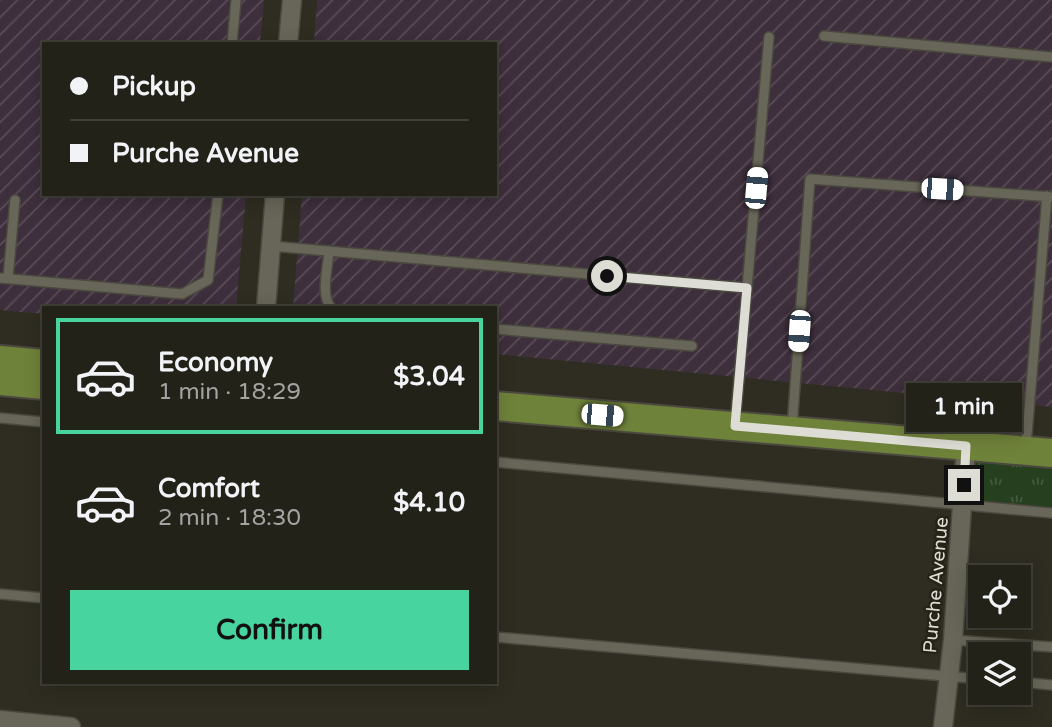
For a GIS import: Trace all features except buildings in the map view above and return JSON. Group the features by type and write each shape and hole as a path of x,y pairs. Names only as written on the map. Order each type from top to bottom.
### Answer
{"main road":[{"path":"0,345 42,349"},
{"path":"0,360 42,364"},
{"path":"0,382 42,385"},
{"path":"497,406 1039,452"}],"street":[{"path":"288,42 292,0"},
{"path":"266,306 275,196"},
{"name":"Purche Avenue","path":"943,727 953,640 966,446"},
{"path":"0,720 71,727"}],"lane":[{"path":"232,42 236,0"},
{"path":"824,36 1052,57"},
{"path":"735,426 769,37"},
{"path":"792,430 810,179 1050,197 1039,452"},
{"path":"15,200 4,278 182,294 208,280 219,196"},
{"path":"271,246 747,288"},
{"path":"329,251 325,293 330,306"},
{"path":"497,329 692,346"},
{"path":"0,418 42,422"},
{"path":"497,462 1052,513"},
{"path":"0,594 42,598"},
{"path":"497,637 968,678"},
{"path":"953,640 1052,647"},
{"path":"1031,683 1052,685"}],"shaded area":[{"path":"0,0 264,0 260,42 42,42 42,196 246,196 236,306 42,306 42,314 0,310"},
{"path":"317,0 1052,0 1052,407 497,354 497,306 293,306 302,196 497,196 497,42 314,42"}],"green space":[{"path":"966,446 1052,453 1052,513 963,504"}],"route":[{"path":"607,276 747,288 735,426 966,446 964,485"}]}
